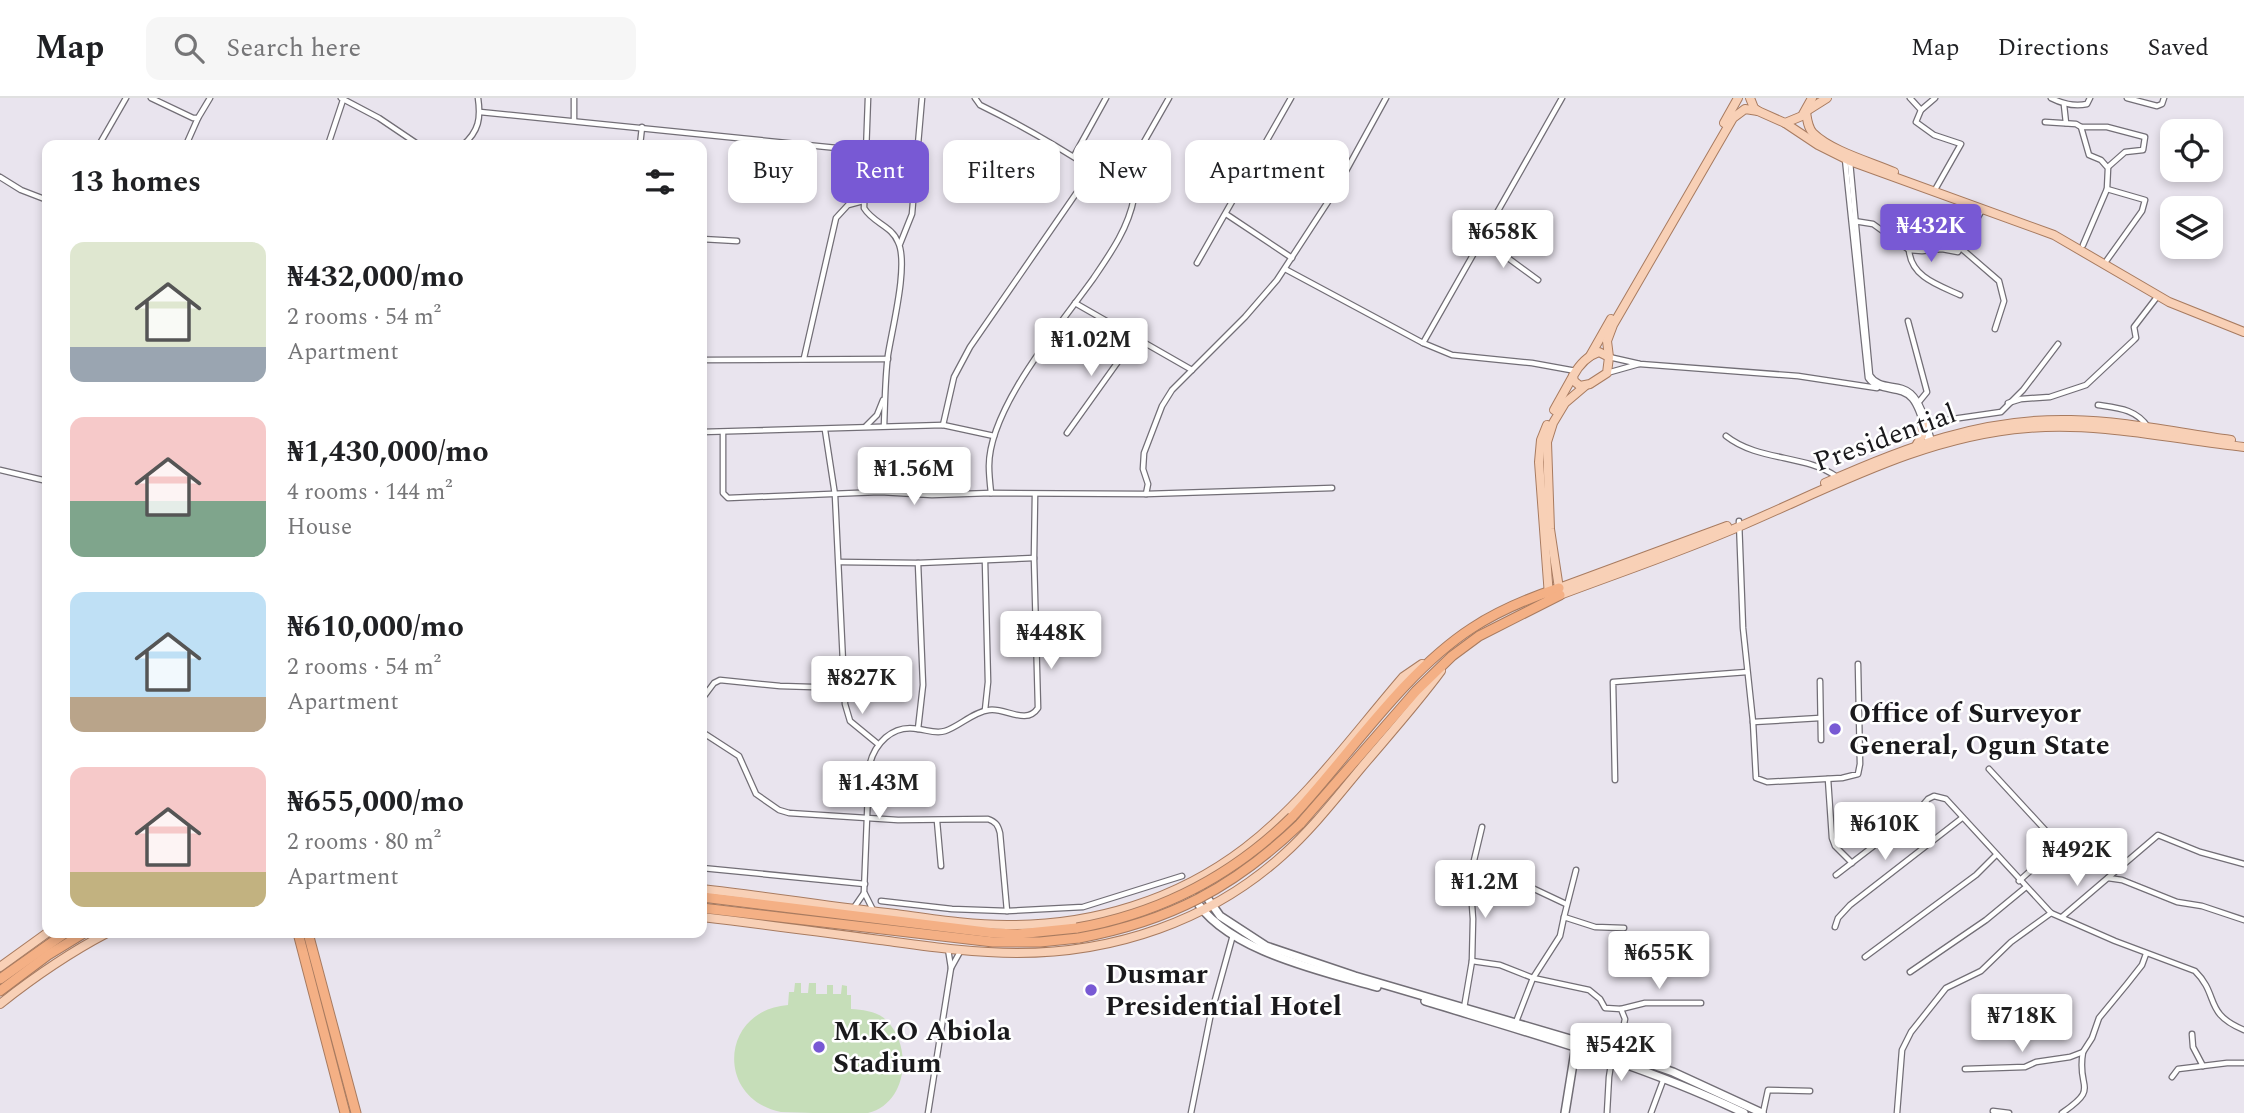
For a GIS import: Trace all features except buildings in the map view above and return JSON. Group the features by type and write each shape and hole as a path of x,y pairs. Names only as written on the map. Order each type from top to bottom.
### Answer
{"highway":[{"path":"707,909 1019,943 1134,925 1200,899 1258,862 1416,691 1448,652 1554,593"},
{"path":"707,898 994,933 1078,933"},
{"path":"0,979 58,938"},
{"path":"0,991 76,938"},
{"path":"299,938 345,1113"},
{"path":"309,938 356,1113"}],"main road":[{"path":"1554,593 1539,451 1548,422 1574,374 1590,356 1738,98"},
{"path":"1750,98 1756,109"},
{"path":"1812,98 1807,111 1813,133 1847,156 2056,232 2170,297 2244,327"},
{"path":"1785,124 1797,120 1827,98"},
{"path":"1554,593 1547,442 1553,423 1565,403 1585,386 1607,373 1607,341 1613,325 1733,118 1745,109 1756,109 1818,145 2067,242 2158,296 2244,332"},
{"path":"1590,356 1599,352 1609,356"},
{"path":"1574,374 1576,384 1585,386"},
{"name":"Presidential","path":"1739,524 1838,477 1915,446 1930,443 1942,436 1984,427 2049,420 2086,421 2149,428 2244,444"},
{"path":"1915,446 1922,436 1925,424 1942,436"},
{"path":"1554,593 1739,524 1930,443 2053,426 2244,444"},
{"path":"707,889 965,923 1038,925 1076,921 1141,904 1197,880 1245,848 1274,824 1303,793 1403,677 1448,652"},
{"path":"707,918 947,949 1015,953 1055,952 1103,946 1147,934 1211,906 1283,855 1316,821 1423,695 1448,652"},
{"path":"1197,880 1211,906 1220,916 1266,946 1576,1044"},
{"path":"1187,885 1201,911 1233,934 1265,951 1673,1072 1762,1113"},
{"path":"0,967 42,937"},
{"path":"0,1004 27,983 97,938"},
{"path":"1565,1113 1576,1044"},
{"path":"1615,1054 1743,1113"}],"street":[{"path":"102,140 127,98"},
{"path":"151,98 192,118 198,118"},
{"path":"188,140 210,98"},
{"path":"469,140 477,128 480,112 478,98"},
{"path":"574,98 574,120"},
{"path":"867,140 868,98"},
{"path":"884,426 888,359 902,267 900,245 912,214 922,98"},
{"path":"975,98 979,104 1026,127 1074,156"},
{"path":"1083,140 1106,98"},
{"path":"1145,140 1169,98"},
{"path":"1197,263 1291,98"},
{"path":"1146,494 1148,484 1143,461 1162,406 1172,390 1253,309 1285,269 1335,191 1386,98"},
{"path":"1423,343 1562,98"},
{"path":"1738,98 1756,109"},
{"path":"1910,98 1921,110"},
{"path":"1935,98 1921,110 1916,122 1934,135 1961,144 1936,188"},
{"path":"2051,98 2064,105 2087,104 2090,98"},
{"path":"2127,98 2157,106 2162,104 2164,98"},
{"path":"330,140 342,99 379,117 412,140"},
{"path":"2064,105 2066,123"},
{"path":"480,112 831,148"},
{"path":"2045,122 2107,127 2145,137 2143,150 2125,152 2108,167 2106,189 2082,245"},
{"path":"641,140 642,127"},
{"path":"2081,127 2089,155 2101,160 2108,167"},
{"path":"1847,156 1866,368 1871,383 1881,389"},
{"path":"0,177 21,190 42,198"},
{"path":"2106,189 2145,201 2142,211 2107,260"},
{"path":"943,425 954,377 970,347 1074,196"},
{"path":"804,358 836,218 848,205 856,203"},
{"path":"864,203 869,217 888,229 900,245"},
{"path":"991,493 989,464 994,436 1031,365 1112,252 1129,219 1133,203"},
{"path":"1852,221 1873,224 1909,250 1942,249 1958,253 1982,209"},
{"path":"1226,214 1292,258"},
{"path":"1852,221 1870,375 1879,384 1906,390 1914,395 1930,443"},
{"path":"707,239 737,241"},
{"path":"1482,239 1538,280"},
{"path":"1962,249 1999,281 2004,301 1995,328"},
{"path":"1909,250 1909,260 1921,275 1960,295"},
{"path":"1285,269 1423,343 1452,355 1532,363 1574,374"},
{"path":"2008,403 2021,399 2050,397 2086,385 2136,338 2134,327 2158,296"},
{"path":"1075,303 1192,370"},
{"path":"1908,321 1927,392 1918,403"},
{"path":"1067,433 1135,338"},
{"path":"1925,424 2001,412 2023,390 2058,344"},
{"path":"1609,356 1640,364 1798,376 1900,392 1911,398 1925,424"},
{"path":"707,360 888,359"},
{"path":"1607,373 1640,364"},
{"path":"866,426 877,415 887,389"},
{"path":"2098,405 2131,411 2140,416 2149,428"},
{"path":"707,432 943,425 994,436"},
{"path":"825,430 835,495 845,704 850,721 878,744"},
{"path":"723,432 723,493 728,498 880,492 1035,495 1332,488"},
{"path":"1726,436 1745,449 1825,470 1838,477"},
{"path":"0,470 42,480"},
{"path":"853,909 864,892 869,767 872,753 878,744 900,730 945,731 985,710 995,709 1027,716 1034,714 1038,708 1035,495"},
{"path":"1739,524 1743,628 1753,722 1754,772 1759,780 1828,779 1858,774 1858,664"},
{"path":"839,562 1034,558"},
{"path":"985,561 988,682 985,710"},
{"path":"918,562 923,685 918,729"},
{"path":"1615,780 1613,682 1747,673"},
{"path":"707,692 720,680 780,687 845,688"},
{"path":"1820,681 1821,740"},
{"path":"1753,722 1820,718"},
{"path":"707,735 739,756 756,794 779,810 867,819 988,819 999,825 1006,911"},
{"path":"1989,769 2059,845 2020,881"},
{"path":"1828,779 1832,838 1835,846 1852,863"},
{"path":"1836,875 1934,796 1946,799 2051,913 2146,954 2195,971 2203,980 2219,1014 2224,1020 2244,1030"},
{"path":"1835,927 1838,918 1850,905 1962,818"},
{"path":"937,821 941,866"},
{"path":"1464,1008 1472,961 1470,877 1482,827"},
{"path":"2062,917 2158,835 2200,852 2244,864"},
{"path":"1865,957 1976,875 1996,855"},
{"path":"707,868 865,884"},
{"path":"1515,1023 1533,978 1560,936 1576,870"},
{"path":"881,901 953,909 1006,911 1083,907 1182,876"},
{"path":"2108,878 2122,880 2177,902 2202,906 2244,920"},
{"path":"1530,887 1566,904"},
{"path":"1910,972 1986,920 2026,887"},
{"path":"864,892 874,912"},
{"path":"1897,1113 1902,1050 1917,1024 1946,988 1980,971 2011,942 2051,913"},
{"path":"1564,917 1595,927 1624,928"},
{"path":"1191,1113 1210,1018 1233,934"},
{"path":"947,949 951,968"},
{"path":"928,1113 951,968 961,950"},
{"path":"2062,1113 2081,1100 2086,1090 2081,1063 2083,1052 2092,1038 2099,1018 2142,965 2146,954"},
{"path":"1472,961 1500,965 1533,978 1589,990 1600,999 1605,1008 1621,1009 1645,1003 1701,1003"},
{"path":"1607,1113 1609,1077 1625,1020 1621,1009"},
{"path":"2192,1034 2193,1047 2203,1066"},
{"path":"1965,1069 2025,1067 2083,1052"},
{"path":"2172,1077 2178,1069 2244,1063"},
{"path":"1651,1113 1664,1077"},
{"path":"1762,1113 1768,1090 1810,1091"},
{"path":"1993,1111 2009,1113"}],"green space":[{"name":"M.K.O Abiola Stadium","path":"795,983 801,983 801,993 808,993 809,983 816,983 816,994 827,994 827,985 833,985 833,994 841,994 842,985 847,986 847,995 851,995 851,1009 878,1015 895,1031 903,1058 902,1072 891,1098 881,1107 868,1113 781,1112 760,1104 745,1091 736,1074 734,1056 739,1038 749,1022 765,1010 788,1005 789,992 794,992"}],"place":[{"name":"Office of Surveyor General, Ogun State","path":"1835,729"},
{"name":"Dusmar Presidential Hotel","path":"1091,990"},
{"name":"M.K.O Abiola Stadium","path":"819,1047"}]}
